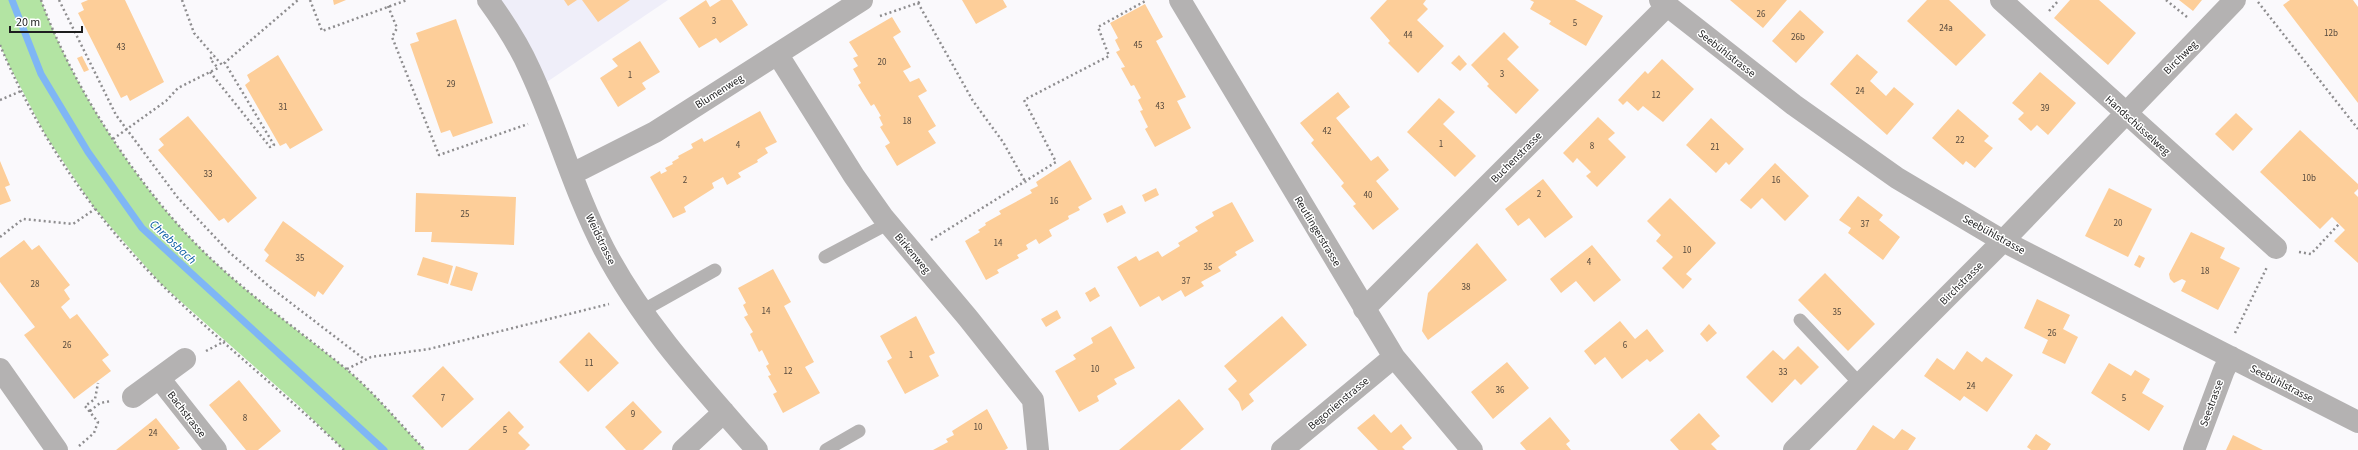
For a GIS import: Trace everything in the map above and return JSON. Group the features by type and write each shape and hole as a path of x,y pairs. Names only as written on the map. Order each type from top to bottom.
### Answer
{"street":[{"name":"Weidstrasse","path":"488,0 525,59 604,248 637,304 675,355 757,450"},
{"name":"Blumenweg","path":"572,174 654,132 778,55 862,0"},
{"name":"Reutlingerstrasse","path":"1180,0 1394,357 1472,450"},
{"name":"Handschüsselweg","path":"2001,0 2276,248"},
{"name":"Birchweg","path":"2125,113 2235,0"},
{"name":"Buchenstrasse","path":"1364,308 1664,3"},
{"name":"Seebühlstrasse","path":"1664,3 1794,105 1897,178 2003,241 2358,422"},
{"name":"Birkenweg","path":"778,55 854,176 912,252 1033,400 1038,450"},
{"name":"Birchstrasse","path":"1794,450 2003,241 2125,113"},
{"name":"Seestrasse","path":"2194,450 2224,370 2228,355"},
{"name":"Begonienstrasse","path":"1282,450 1394,357"},
{"path":"133,397 185,359"},
{"path":"0,369 57,450"},
{"name":"Bachstrasse","path":"159,378 216,450"},
{"path":"683,450 724,412"}],"lane":[{"path":"825,257 889,223"},
{"path":"637,304 715,270"},
{"path":"1800,320 1860,384"},
{"path":"826,450 859,432"}],"path":[{"path":"41,0 72,70 113,138 164,207 196,244 236,281 347,369 425,450"},
{"path":"59,0 116,115 178,198 229,252 270,287 364,359"},
{"path":"182,0 194,34 222,65 298,0"},
{"path":"310,0 322,31 407,0"},
{"path":"875,18 922,0"},
{"path":"912,252 1026,183 1056,162 1024,100 1109,56 1098,28 1147,0"},
{"path":"2257,0 2358,129"},
{"path":"918,2 973,101 1002,142 1026,183"},
{"path":"388,6 397,28 392,37 439,155 549,117"},
{"path":"0,45 21,91 58,156 96,209 165,288 298,405 344,450"},
{"path":"113,138 166,101 178,88 218,68 210,59 214,56"},
{"path":"210,72 270,147 274,145 225,63"},
{"path":"0,100 21,91"},
{"path":"0,237 23,219 73,224 96,209"},
{"path":"2228,355 2276,248 2311,254 2339,224"},
{"path":"347,369 364,359 429,349 637,304"},
{"path":"74,450 94,433 98,422 85,406 95,399 98,383"}],"shaded area":[{"path":"488,0 668,0 538,88"}],"green space":[{"path":"0,0 41,0 69,65 106,130 127,161 173,218 196,244 231,277 356,377 425,450 344,450 298,405 161,284 95,209 46,136 0,45"}],"building":[{"path":"88,0 125,0 164,82 130,101 127,95 121,98 78,13 84,10 81,3"},
{"path":"333,0 346,0 334,5"},
{"path":"564,0 577,0 568,6"},
{"path":"582,0 630,0 598,22"},
{"path":"706,0 710,7 721,0 732,0 748,25 720,43 716,38 699,48 679,18"},
{"path":"962,0 1003,0 1007,7 976,24"},
{"path":"1387,0 1426,0 1423,4 1428,9 1417,20 1444,46 1418,73 1388,43 1390,41 1370,18"},
{"path":"1530,0 1575,0 1603,16 1586,46 1549,24 1551,21 1530,9 1534,2"},
{"path":"1730,0 1787,0 1763,28"},
{"path":"1927,0 1949,0 1986,35 1956,66 1907,21"},
{"path":"2070,0 2099,0 2136,33 2108,65 2054,18"},
{"path":"2179,0 2202,0 2193,11"},
{"path":"2290,0 2353,0 2358,7 2358,103 2283,5"},
{"path":"1145,4 1163,37 1156,41 1186,97 1177,101 1191,128 1155,147 1145,129 1148,127 1140,111 1143,110 1138,100 1141,98 1134,85 1131,86 1121,68 1125,67 1116,52 1120,50 1115,40 1118,38 1110,23"},
{"path":"1800,10 1824,32 1796,63 1772,41"},
{"path":"892,17 901,32 893,37 911,67 903,71 910,82 919,78 927,91 918,96 936,126 928,131 936,143 897,166 885,146 890,143 880,127 883,125 879,117 881,116 874,104 871,106 858,85 861,83 853,69 858,66 853,58 858,56 849,42"},
{"path":"456,19 493,123 453,137 450,130 441,133 410,44 419,41 416,33"},
{"path":"1504,32 1519,47 1507,59 1539,90 1516,114 1487,86 1489,84 1471,65"},
{"path":"640,41 660,72 642,83 646,89 618,107 600,78 618,66 612,59"},
{"path":"1857,54 1878,72 1870,81 1886,96 1894,87 1914,104 1887,135 1830,84"},
{"path":"278,55 323,130 290,149 286,143 280,146 245,85 250,81 247,75"},
{"path":"1459,55 1467,64 1460,71 1451,63"},
{"path":"82,56 89,70 84,72 77,58"},
{"path":"1662,59 1694,89 1663,122 1643,106 1638,111 1627,101 1623,105 1618,100 1645,71 1648,74"},
{"path":"2040,72 2076,103 2048,135 2037,125 2031,131 2018,119 2024,113 2012,103"},
{"path":"1338,92 1350,107 1336,118 1371,161 1378,156 1389,170 1376,181 1399,209 1373,230 1353,206 1356,204 1341,186 1344,183 1311,143 1314,140 1300,123"},
{"path":"1439,98 1455,112 1443,124 1476,156 1455,177 1407,132"},
{"path":"1958,109 1989,136 1984,141 1993,148 1975,168 1966,161 1963,165 1932,138"},
{"path":"760,111 777,142 765,148 768,153 757,160 758,162 738,173 741,177 727,185 723,177 712,183 714,188 684,207 686,212 673,218 650,177 660,171 661,174 667,171 665,168 673,164 672,162 679,158 678,156 693,148 691,144 702,138 704,142"},
{"path":"2236,113 2253,129 2233,151 2215,134"},
{"path":"188,116 257,198 228,223 224,218 219,221 158,150 164,145 159,139"},
{"path":"1598,117 1615,133 1608,139 1626,157 1597,187 1586,176 1591,172 1577,158 1573,163 1563,153"},
{"path":"1711,118 1744,149 1729,165 1726,162 1716,173 1686,145"},
{"path":"2300,130 2358,184 2358,189 2354,193 2358,197 2358,263 2334,241 2345,230 2332,217 2320,229 2260,172"},
{"path":"1070,160 1092,199 1078,207 1080,210 1068,216 1069,219 1049,230 1052,236 1039,244 1036,239 1026,245 1028,249 1017,255 1019,258 997,270 999,273 986,280 965,241 980,232 978,230 986,225 985,223 1001,214 999,211 1032,193 1030,190 1038,186 1036,182"},
{"path":"0,161 10,185 5,187 11,201 0,205"},
{"path":"1775,163 1809,196 1785,221 1762,198 1751,209 1740,200"},
{"path":"1543,179 1573,217 1545,238 1529,218 1518,226 1505,209"},
{"path":"1156,188 1159,195 1145,202 1142,195"},
{"path":"2109,188 2152,209 2128,257 2085,236"},
{"path":"416,193 516,197 514,245 431,242 432,232 415,232"},
{"path":"1858,196 1883,215 1879,220 1900,237 1883,260 1848,233 1851,228 1839,220"},
{"path":"1670,198 1716,243 1686,274 1692,279 1683,289 1662,268 1673,257 1656,241 1661,235 1647,221"},
{"path":"1232,202 1254,241 1235,252 1237,255 1218,267 1221,271 1201,282 1204,286 1185,297 1181,290 1162,301 1159,296 1140,307 1117,267 1136,256 1139,261 1158,251 1162,257 1180,246 1178,243 1198,231 1195,227 1214,216 1212,212"},
{"path":"1122,205 1126,213 1107,223 1103,214"},
{"path":"283,221 344,266 323,295 318,291 315,297 265,261 269,255 264,250"},
{"path":"2191,232 2225,248 2220,258 2240,268 2218,310 2181,291 2186,281 2182,279 2174,283 2170,279 2169,274"},
{"path":"24,240 32,250 39,245 70,285 64,290 70,299 61,307 70,319 77,314 109,355 102,360 111,371 74,399 24,335 35,327 0,282 0,258"},
{"path":"1477,243 1507,280 1428,340 1422,331 1428,293"},
{"path":"1592,245 1621,280 1594,302 1576,281 1561,293 1550,279"},
{"path":"2139,255 2145,258 2140,268 2134,265"},
{"path":"423,257 453,266 448,284 417,275"},
{"path":"456,266 478,273 472,291 450,285"},
{"path":"773,269 791,302 784,306 814,362 805,367 820,393 783,413 773,394 777,392 768,376 771,375 766,366 769,364 762,350 759,352 750,334 753,332 744,317 748,315 743,305 746,303 738,288"},
{"path":"1825,273 1875,324 1848,351 1798,300"},
{"path":"1095,287 1100,296 1090,302 1085,293"},
{"path":"2037,299 2070,315 2063,329 2078,337 2065,364 2042,353 2048,340 2024,328"},
{"path":"1057,310 1061,318 1046,327 1041,319"},
{"path":"916,316 935,353 929,356 939,376 905,394 887,361 892,358 880,336"},
{"path":"1282,316 1307,345 1249,394 1254,401 1242,411 1239,402 1228,389 1237,381 1224,366"},
{"path":"1620,321 1635,339 1647,329 1664,351 1650,362 1647,359 1622,379 1605,357 1595,365 1584,351"},
{"path":"1709,324 1717,333 1707,342 1700,334"},
{"path":"1111,326 1135,368 1114,379 1117,384 1097,396 1099,401 1079,412 1055,371 1076,359 1073,355 1093,343 1091,338"},
{"path":"589,332 619,363 588,392 559,362"},
{"path":"1798,346 1819,367 1801,385 1795,379 1772,403 1746,377 1773,350 1784,360"},
{"path":"1967,351 1982,362 1986,357 2013,375 1987,412 1964,396 1960,401 1924,376 1937,358 1954,370"},
{"path":"1507,362 1529,388 1493,419 1471,392"},
{"path":"2109,363 2131,376 2135,370 2150,379 2142,393 2164,406 2149,431 2091,393"},
{"path":"443,366 474,399 442,428 412,396"},
{"path":"239,380 281,431 258,450 246,450 209,405"},
{"path":"1179,399 1204,429 1180,450 1119,450"},
{"path":"633,401 662,432 643,450 626,450 605,427"},
{"path":"987,409 1008,448 1005,450 933,450 948,442 946,439 954,435 952,431"},
{"path":"509,411 524,427 518,433 530,445 525,450 468,450"},
{"path":"1699,413 1720,436 1711,444 1717,450 1679,450 1670,440"},
{"path":"1374,414 1391,433 1401,424 1412,438 1402,447 1405,450 1378,450 1357,428"},
{"path":"1550,417 1570,441 1566,444 1571,450 1526,450 1520,443"},
{"path":"156,418 180,448 177,450 116,450"},
{"path":"1873,425 1894,439 1902,429 1916,438 1908,450 1856,450"},
{"path":"2036,434 2051,444 2047,450 2031,450 2027,447"},
{"path":"2233,435 2263,450 2226,450"}],"waterway":[{"name":"Chrebsbach","path":"12,0 41,74 88,152 142,228 384,450"}]}
